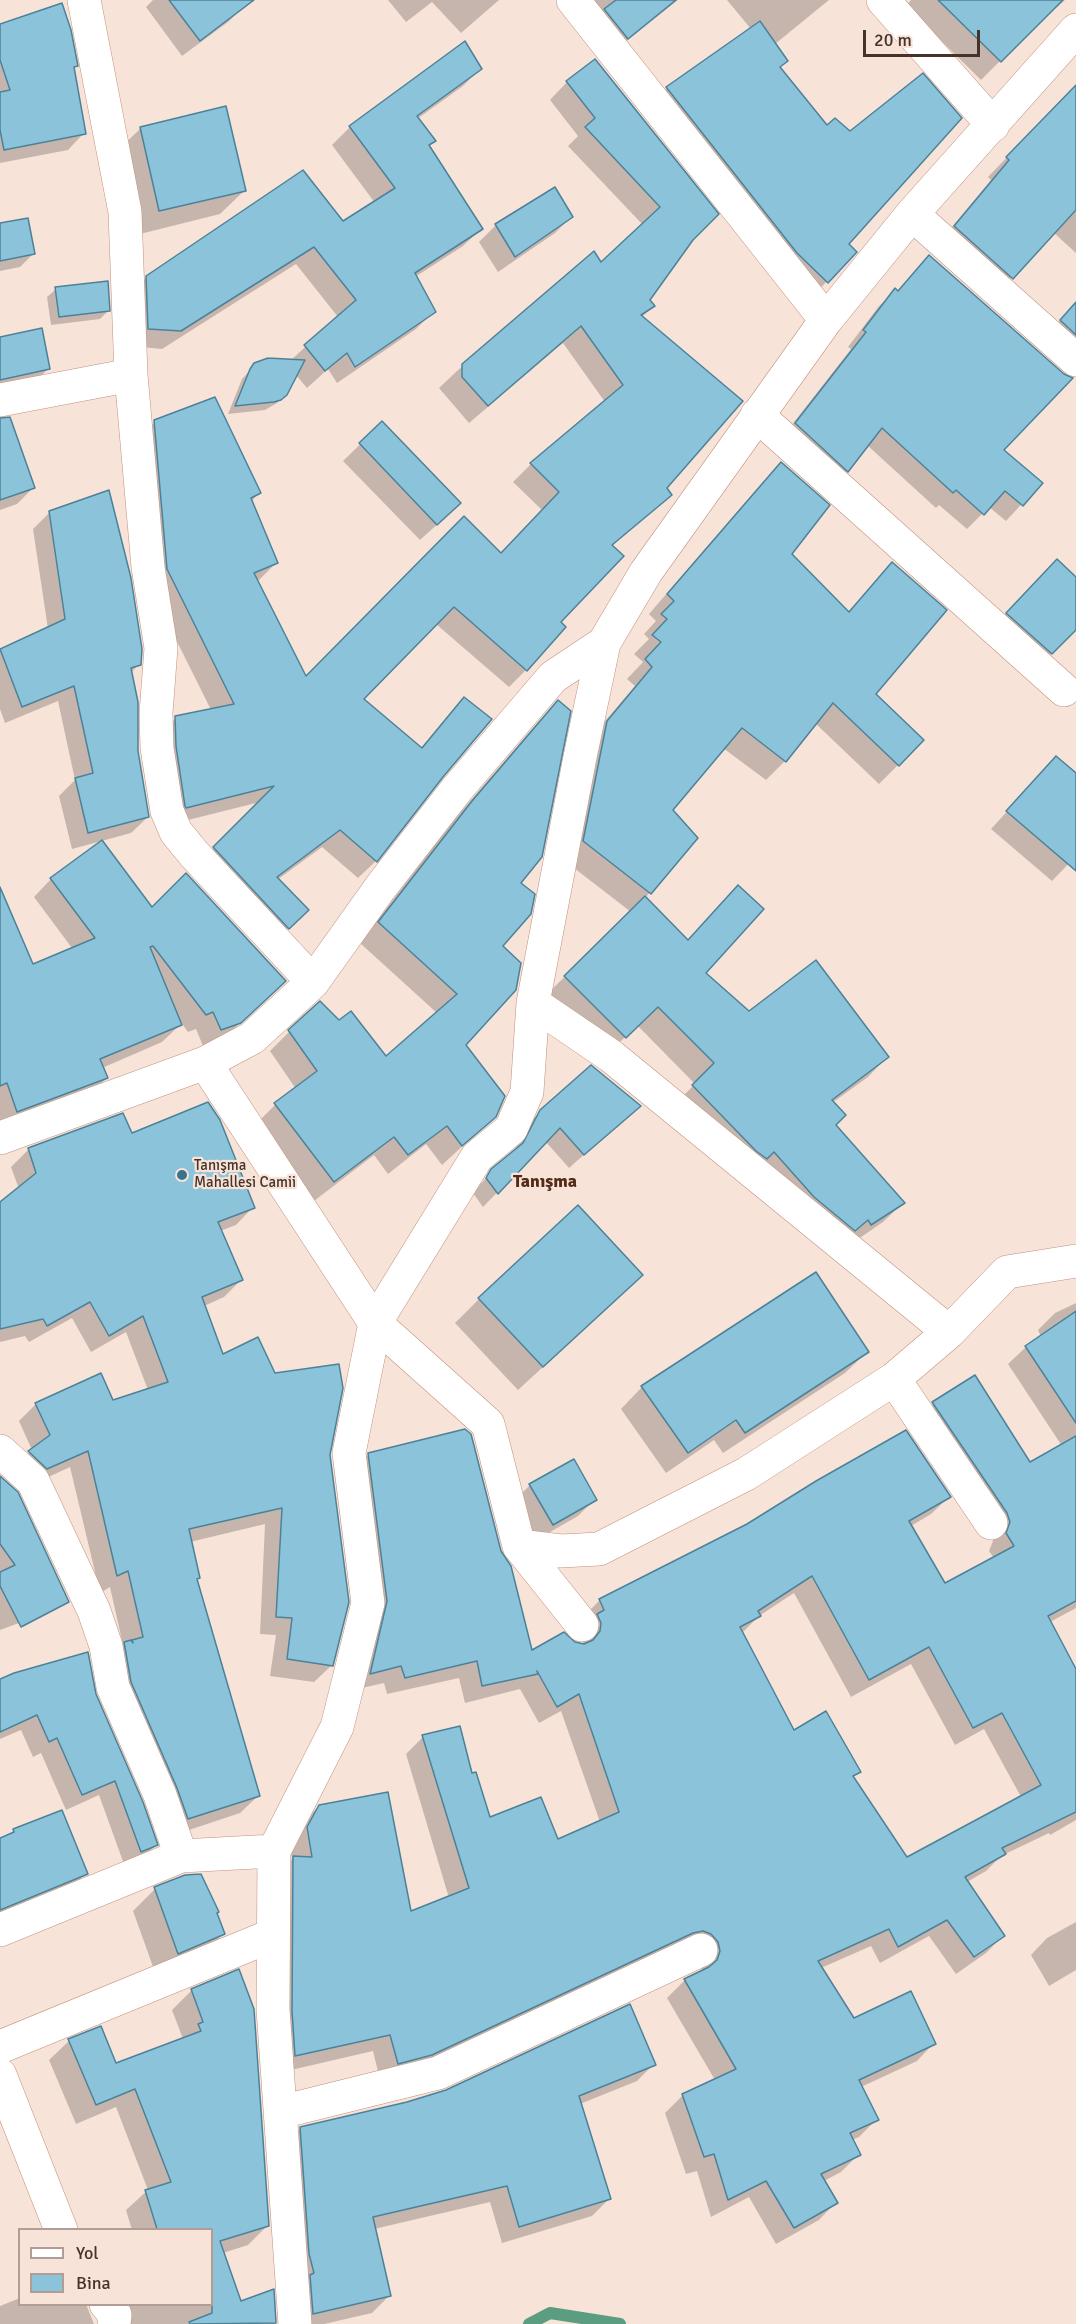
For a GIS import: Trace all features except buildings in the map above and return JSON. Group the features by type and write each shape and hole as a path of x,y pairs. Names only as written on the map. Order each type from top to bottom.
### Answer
{"street":[{"path":"84,0 125,212 131,375 148,567 161,648 156,713 157,748 167,811 176,832 194,854 313,982"},
{"path":"573,0 826,320"},
{"path":"883,0 993,124"},
{"path":"295,2324 273,2009 274,1851 337,1727 368,1603 349,1453 375,1323 477,1157 511,1129 527,1092 533,1003 604,643 646,572 826,320 912,214 1076,30"},
{"path":"912,214 1076,360"},
{"path":"0,399 131,375"},
{"path":"757,415 1064,690"},
{"path":"0,1138 205,1063 252,1038 313,982 380,888 457,789 553,678 604,643"},
{"path":"533,1003 611,1056 949,1332"},
{"path":"205,1063 375,1323 488,1424 519,1546 582,1624"},
{"path":"519,1546 561,1551 599,1549 746,1474 894,1379 949,1332 1007,1272 1076,1261"},
{"path":"894,1379 991,1523"},
{"path":"0,1451 33,1480 94,1611 106,1646 113,1687 160,1795 181,1856"},
{"path":"0,1930 181,1856 274,1851"},
{"path":"0,2047 273,1935"},
{"path":"280,2112 438,2073 701,1950"},
{"path":"0,2075 61,2228"},
{"path":"108,2306 115,2315 114,2324"}],"waterway":[{"path":"529,2324 550,2313 620,2324"}],"place":[{"name":"Tanışma Mahallesi Camii","path":"182,1175"}],"district":[{"name":"Tanışma","path":"545,1182"}]}
